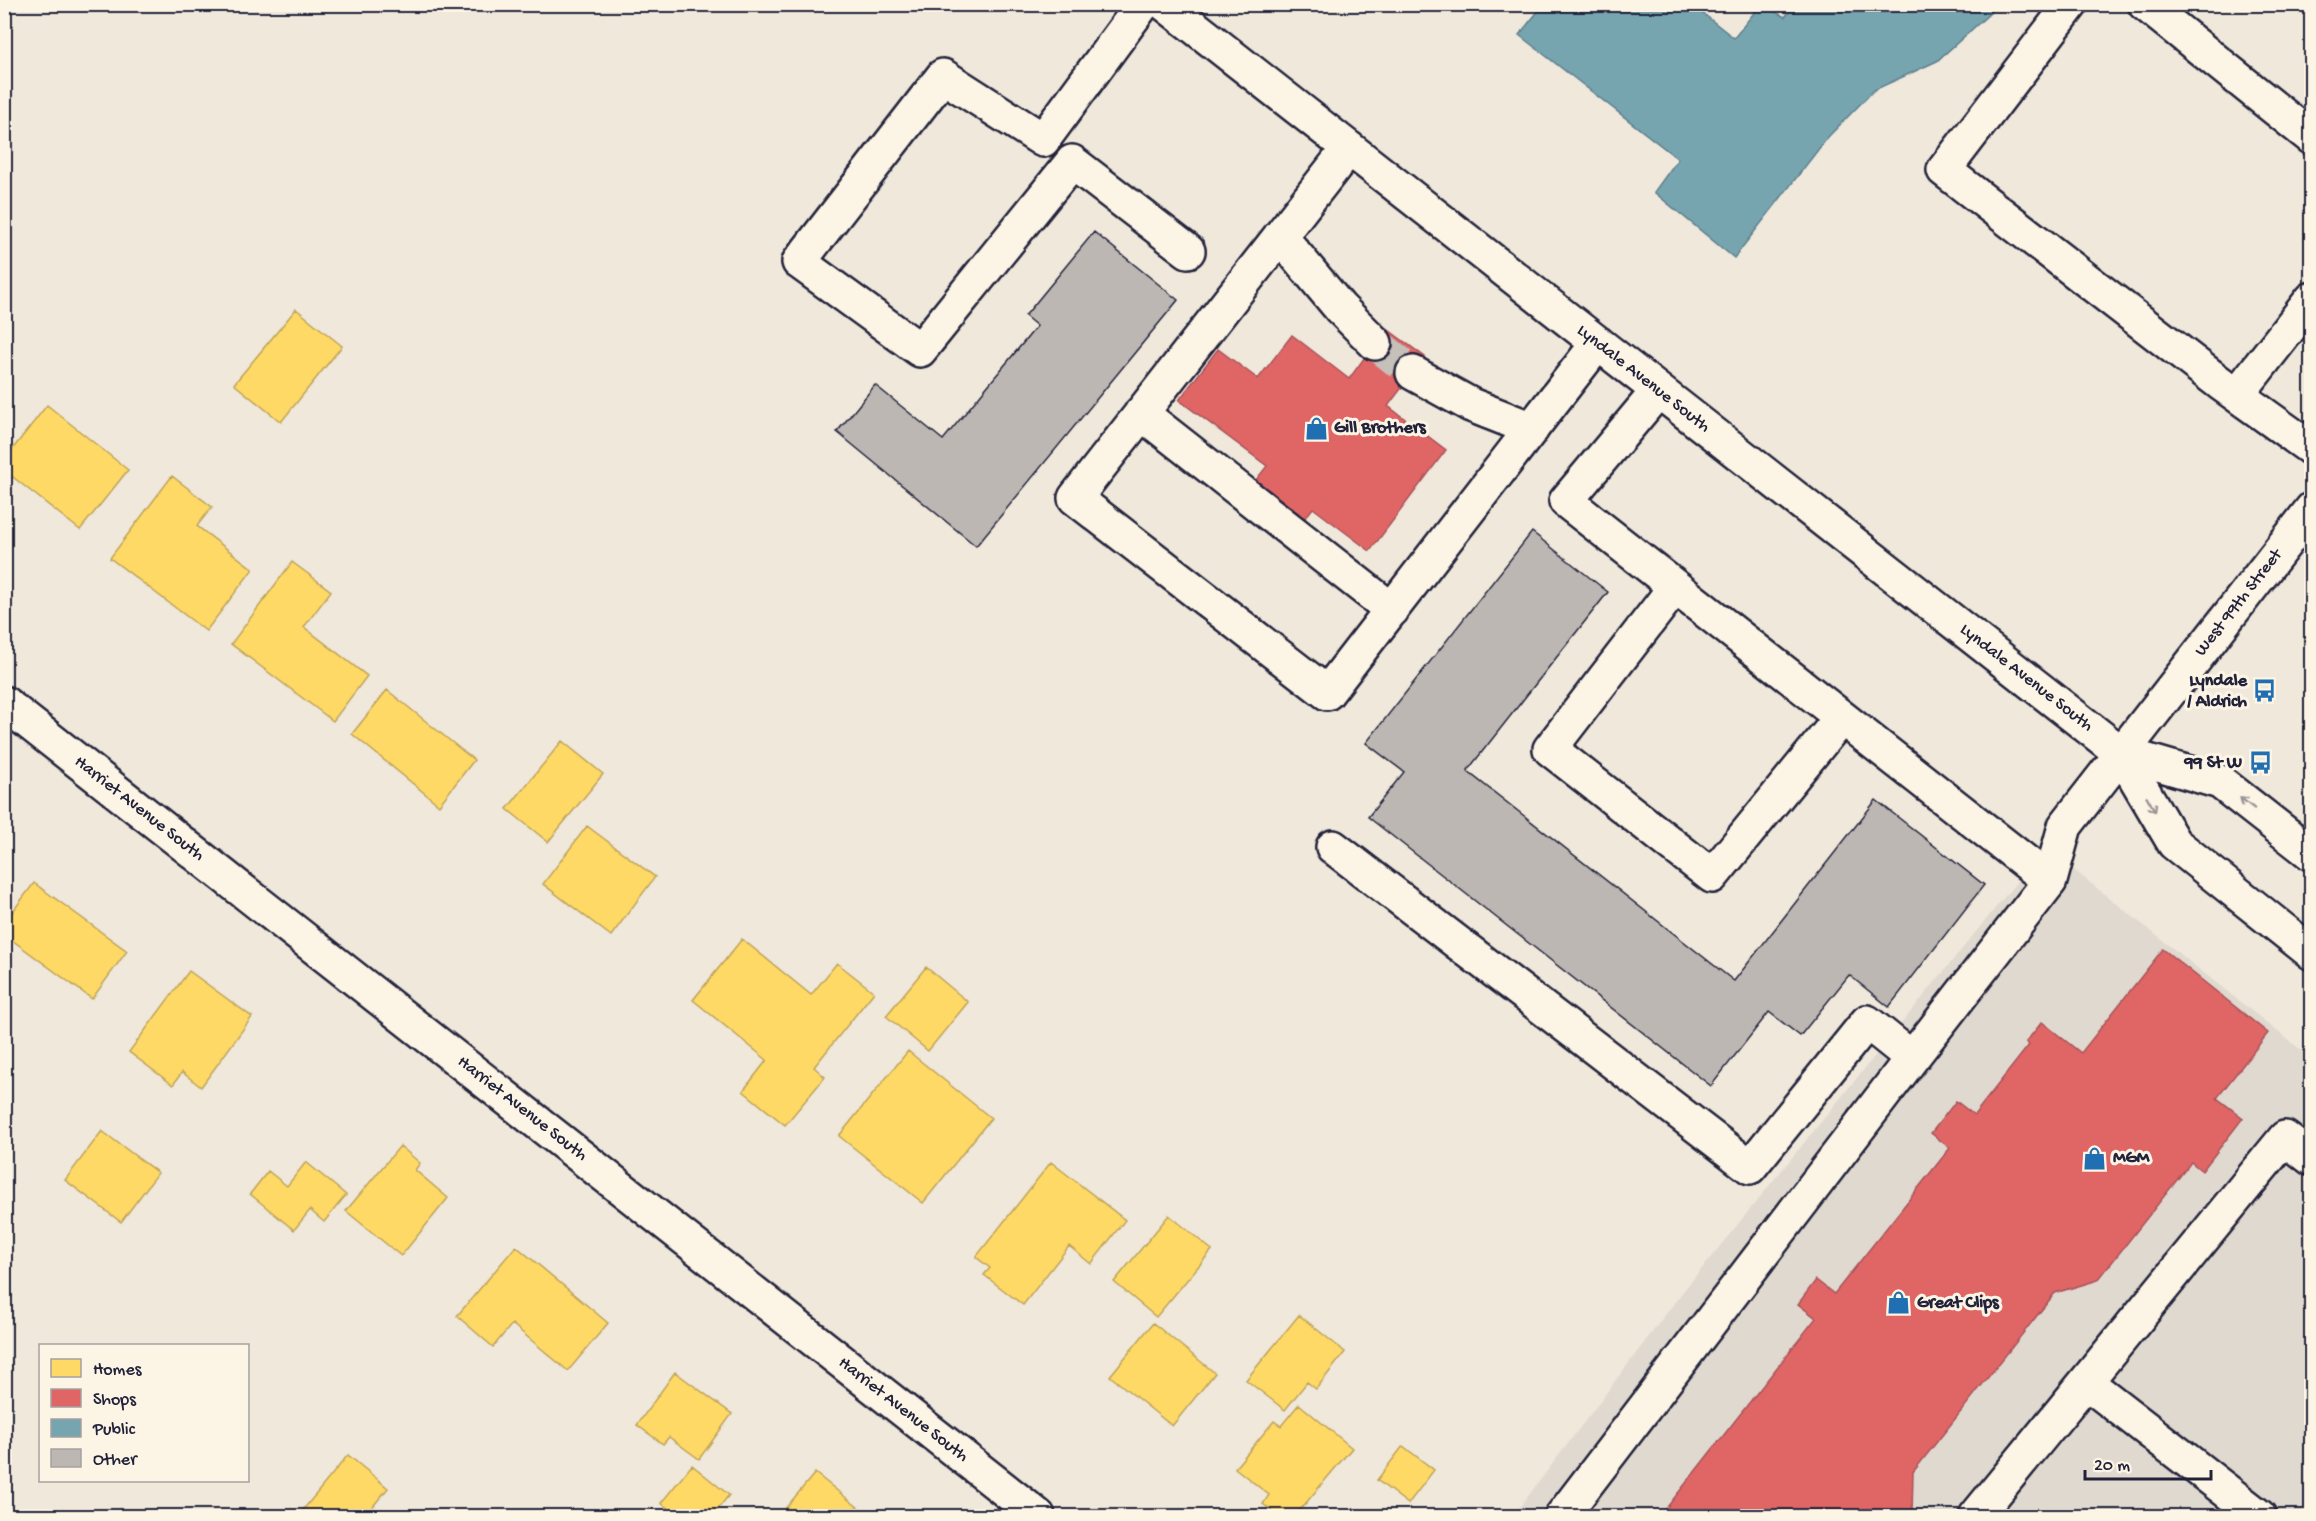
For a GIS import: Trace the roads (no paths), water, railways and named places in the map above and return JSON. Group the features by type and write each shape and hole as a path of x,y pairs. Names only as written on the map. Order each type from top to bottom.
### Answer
{"street":[{"path":"1043,140 1143,4"},
{"name":"Lyndale Avenue South","path":"1165,4 2121,753 2174,843 2312,952"},
{"path":"2071,4 1944,170 2237,395 2312,449"},
{"path":"2145,4 2312,138"},
{"path":"1072,162 920,350 799,262 943,76 1043,140 1072,162 1188,251"},
{"path":"1348,148 1075,498 1327,693 1598,343"},
{"path":"1280,236 1340,308 1375,343"},
{"path":"2237,395 2312,299"},
{"path":"1413,373 1471,405 1532,429"},
{"path":"1562,1516 1912,1058 2050,882 1566,501 1658,391"},
{"path":"1141,413 1392,610"},
{"name":"West 99th Street","path":"2050,882 2065,826 2312,509"},
{"path":"1675,586 1550,749 1713,876 1841,718"},
{"name":"Harriet Avenue South","path":"4,703 1038,1516"},
{"name":"Lyndale Avenue South","path":"2121,753 2220,782 2312,854"},
{"path":"1333,847 1750,1167 1867,1022 1912,1058"},
{"path":"1977,1516 2285,1138 2312,1159"},
{"path":"2086,1382 2259,1516"}],"tunnel":[{"path":"1375,343 1413,373"}],"place":[{"name":"Gill Brothers","path":"1316,428"},
{"name":"Lyndale / Aldrich","path":"2265,691"},
{"name":"99 St W","path":"2260,763"},
{"name":"MGM","path":"2095,1158"},
{"name":"Great Clips","path":"1899,1303"}]}
